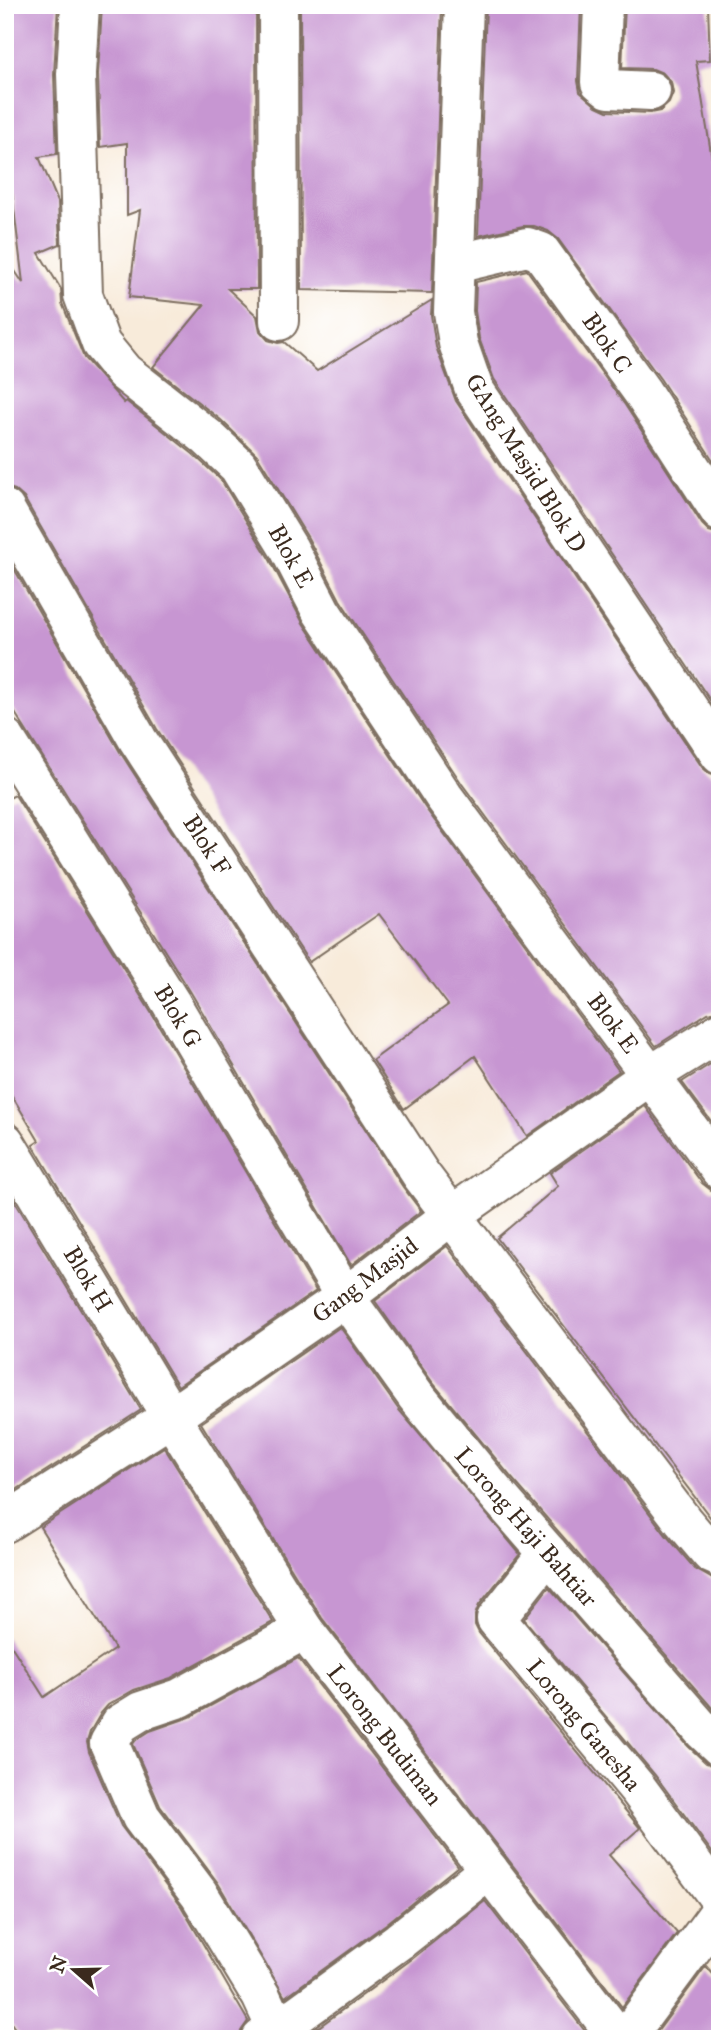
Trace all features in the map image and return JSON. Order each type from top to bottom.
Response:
[{"type":"street","name":"Blok E","points":[[80,5],[76,74],[83,295],[101,344],[124,372],[207,437],[238,466],[289,549],[321,611],[444,797],[720,1170]]},
{"type":"street","points":[[278,5],[279,321]]},
{"type":"street","name":"GAng Masjid Blok D","points":[[464,5],[453,312],[458,343],[474,389],[720,755]]},
{"type":"street","points":[[603,5],[600,82],[609,89],[650,92]]},
{"type":"street","name":"Blok C","points":[[455,264],[527,247],[541,252],[643,393],[720,512]]},
{"type":"street","name":"Blok F","points":[[5,509],[138,740],[421,1175],[683,1521],[711,1555],[720,1558]]},
{"type":"street","name":"Blok G","points":[[5,738],[171,1003],[345,1297]]},
{"type":"street","name":"Gang Masjid","points":[[5,1523],[172,1417],[345,1297],[452,1215],[651,1074],[720,1032]]},
{"type":"street","name":"Blok H","points":[[5,1142],[172,1417]]},
{"type":"street","name":"Lorong Haji Bahtiar","points":[[345,1297],[416,1396],[548,1553],[720,1747]]},
{"type":"street","name":"Lorong Budiman","points":[[172,1417],[304,1630],[619,2039]]},
{"type":"street","name":"Lorong Ganesha","points":[[548,1553],[496,1619],[638,1790],[720,1900]]},
{"type":"street","points":[[304,1630],[180,1698],[141,1711],[120,1724],[109,1743],[141,1817],[200,1894],[261,1996],[267,2031],[296,2016],[489,1870]]},
{"type":"street","points":[[625,2039],[720,1911]]},
{"type":"building","points":[[7,5],[58,5],[54,75],[57,154],[39,157],[58,202],[60,244],[39,253],[61,289],[62,303],[84,358],[124,403],[126,401],[193,454],[221,480],[270,560],[303,623],[426,809],[619,1071],[527,1136],[475,1056],[404,1109],[373,1060],[448,1005],[379,914],[309,962],[157,729],[24,498],[15,490],[5,487],[5,256],[23,283],[5,134],[5,89],[9,88]]},
{"type":"building","points":[[102,5],[256,5],[257,289],[228,289],[257,316],[260,331],[268,340],[284,342],[317,371],[432,300],[431,315],[436,347],[456,401],[702,767],[710,774],[720,777],[720,1010],[708,1013],[656,1046],[462,784],[340,600],[308,538],[257,455],[221,420],[153,367],[204,305],[129,297],[140,210],[127,215],[127,143],[100,147],[98,74]]},
{"type":"building","points":[[300,5],[442,5],[432,293],[301,290]]},
{"type":"building","points":[[486,5],[581,5],[578,81],[580,92],[596,106],[607,111],[650,113],[660,111],[669,103],[673,93],[671,82],[663,73],[653,69],[622,68],[625,5],[708,5],[710,60],[696,61],[720,208],[720,471],[661,380],[558,239],[548,231],[534,226],[478,236]]},
{"type":"building","points":[[527,270],[625,405],[702,524],[709,531],[720,534],[720,715],[494,379],[479,338],[475,311],[476,282]]},
{"type":"building","points":[[5,553],[120,752],[421,1211],[351,1265],[190,991],[5,697]]},
{"type":"building","points":[[15,795],[152,1014],[316,1291],[178,1386],[33,1145],[39,1141],[5,1084],[5,800]]},
{"type":"building","points":[[720,1058],[720,1133],[682,1082]]},
{"type":"building","points":[[645,1106],[702,1183],[711,1190],[720,1191],[720,1530],[497,1238],[558,1186],[550,1173]]},
{"type":"building","points":[[5,1185],[141,1410],[5,1497]]},
{"type":"building","points":[[447,1246],[666,1535],[695,1569],[711,1578],[720,1579],[720,1717],[510,1476],[433,1383],[375,1301]]},
{"type":"building","points":[[340,1327],[399,1410],[520,1554],[479,1605],[475,1625],[479,1633],[640,1828],[609,1855],[677,1933],[622,2007],[322,1618],[201,1423]]},
{"type":"building","points":[[164,1447],[273,1622],[171,1678],[134,1690],[108,1705],[90,1732],[87,1742],[121,1826],[181,1906],[248,2021],[241,2031],[240,2039],[22,2039],[5,2014],[5,1636],[44,1697],[115,1649],[40,1527]]},
{"type":"building","points":[[549,1587],[688,1746],[706,1763],[720,1768],[720,1863],[655,1775],[524,1619]]},
{"type":"building","points":[[298,1658],[458,1866],[386,1924],[285,1997],[218,1883],[160,1806],[133,1744],[150,1731],[190,1717]]},
{"type":"building","points":[[485,1901],[591,2039],[297,2039],[309,2034],[412,1959]]},
{"type":"building","points":[[706,1966],[720,1982],[720,2039],[652,2039]]}]
